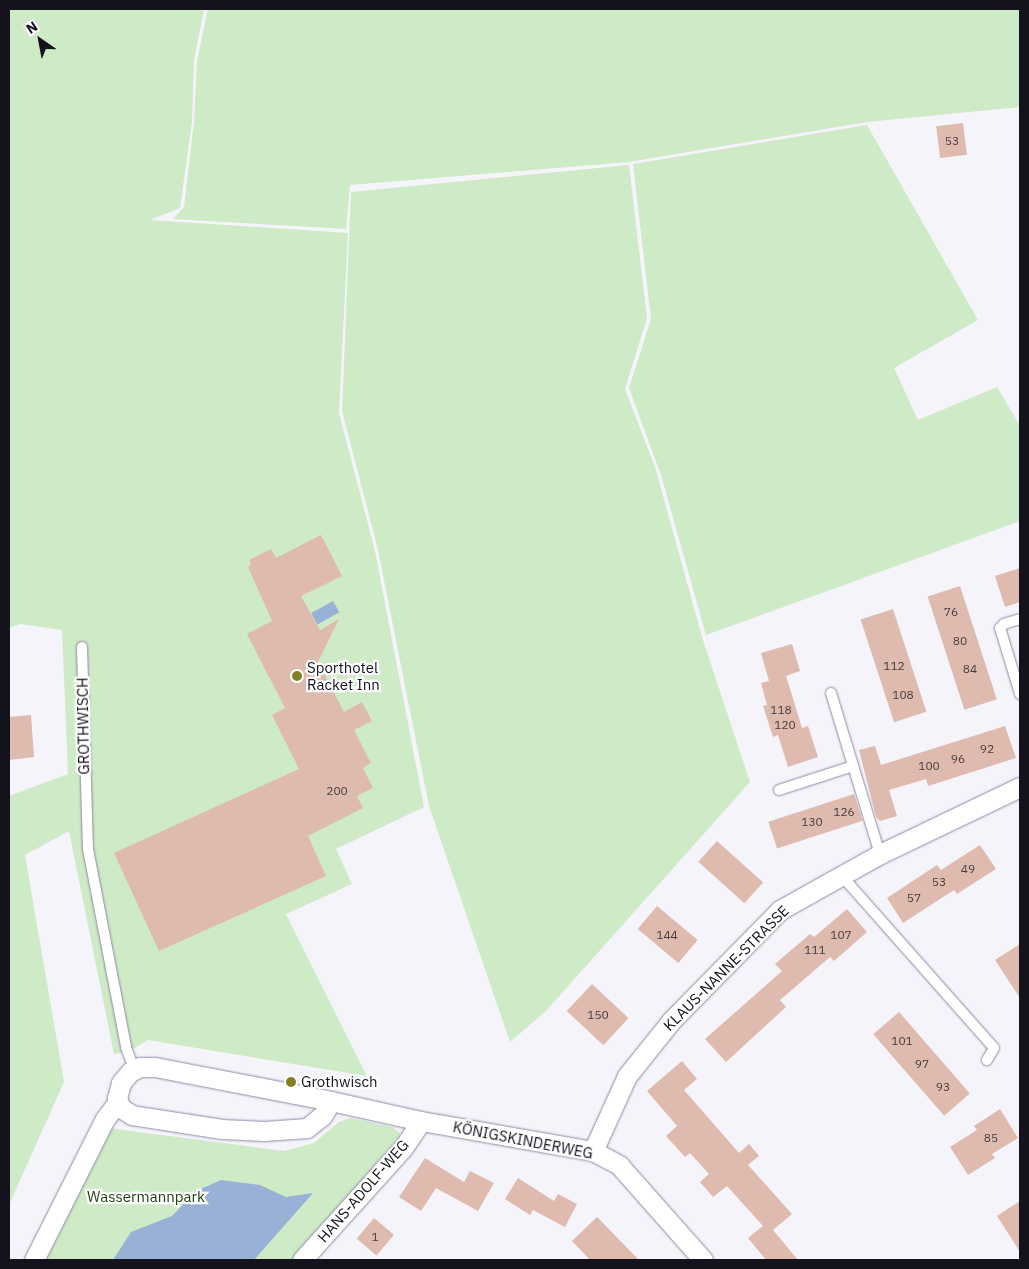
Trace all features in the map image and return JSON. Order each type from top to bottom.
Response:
[{"type":"street","name":"KLAUS-NANNE-STRASSE","points":[[593,1151],[627,1076],[671,1020],[780,910],[841,874],[880,854],[1020,788]]},
{"type":"street","name":"KÖNIGSKINDERWEG","points":[[134,1069],[155,1067],[331,1101],[421,1121],[593,1151],[619,1165],[703,1260]]},
{"type":"street","points":[[34,1260],[105,1119],[118,1102],[121,1084],[134,1069]]},
{"type":"street","points":[[118,1102],[126,1112],[146,1118],[222,1129],[296,1131],[318,1121],[331,1101]]},
{"type":"street","name":"HANS-ADOLF-WEG","points":[[302,1260],[403,1148],[421,1121]]},
{"type":"lane","points":[[1020,619],[1004,624],[1000,628],[1020,694]]},
{"type":"lane","name":"GROTHWISCH","points":[[82,647],[88,849],[126,1047],[134,1069]]},
{"type":"lane","points":[[831,693],[880,854]]},
{"type":"lane","points":[[780,790],[853,766]]},
{"type":"lane","points":[[841,874],[994,1048],[987,1060]]},
{"type":"green space","points":[[9,9],[204,9],[194,60],[192,122],[180,208],[150,220],[348,233],[339,413],[375,551],[424,807],[336,849],[352,884],[286,914],[367,1076],[148,1040],[128,1052],[114,1054],[69,831],[25,855],[64,1082],[9,1205],[9,796],[68,774],[62,630],[20,624],[9,628]]},
{"type":"green space","points":[[208,9],[1020,9],[1020,107],[867,122],[629,162],[350,185],[346,229],[173,219],[184,207],[194,122],[197,61]]},
{"type":"green space","points":[[867,125],[978,320],[894,368],[918,420],[997,387],[1020,426],[1020,521],[706,635],[661,475],[629,388],[651,319],[633,164]]},
{"type":"green space","points":[[629,165],[647,318],[625,389],[655,467],[702,637],[750,782],[545,1012],[510,1042],[429,806],[378,550],[342,411],[351,192]]},
{"type":"green space","name":"Wassermannpark","points":[[350,1118],[392,1127],[400,1133],[398,1145],[293,1260],[44,1260],[108,1128],[284,1151],[314,1143],[339,1122]]},
{"type":"water","points":[[333,601],[339,612],[317,624],[311,613]]},
{"type":"water","points":[[221,1180],[260,1185],[286,1197],[313,1193],[254,1260],[113,1260],[131,1232],[172,1216],[196,1191]]},
{"type":"building","points":[[963,123],[967,155],[940,158],[936,126]]},
{"type":"building","points":[[321,535],[342,576],[301,596],[320,630],[339,619],[318,662],[344,712],[362,702],[372,721],[354,730],[371,763],[363,768],[373,788],[357,796],[363,808],[308,836],[326,876],[159,951],[114,853],[299,769],[272,715],[285,708],[247,634],[272,621],[248,567],[251,565],[249,560],[271,549],[276,558]]},
{"type":"building","points":[[1020,568],[1020,602],[1005,607],[995,576]]},
{"type":"building","points":[[960,586],[997,699],[964,710],[928,597]]},
{"type":"building","points":[[893,609],[926,712],[894,722],[861,620]]},
{"type":"building","points":[[792,644],[800,671],[786,676],[802,728],[808,726],[818,757],[788,767],[778,735],[773,737],[763,706],[767,705],[761,683],[769,681],[761,653]]},
{"type":"building","points":[[31,715],[34,757],[9,760],[9,717]]},
{"type":"building","points":[[1005,726],[1016,758],[928,786],[926,779],[889,790],[897,816],[880,821],[876,817],[859,750],[875,746],[881,765]]},
{"type":"building","points":[[854,794],[863,821],[777,848],[768,822]]},
{"type":"building","points":[[717,841],[763,882],[744,903],[698,862]]},
{"type":"building","points":[[980,845],[996,869],[957,894],[954,890],[903,923],[887,898],[937,865],[941,870]]},
{"type":"building","points":[[657,906],[698,940],[678,963],[638,929]]},
{"type":"building","points":[[847,909],[867,932],[834,961],[830,957],[780,1000],[786,1007],[726,1062],[705,1039],[782,971],[775,964],[810,934],[814,937]]},
{"type":"building","points":[[1020,944],[1020,998],[995,960]]},
{"type":"building","points":[[592,984],[629,1018],[603,1045],[567,1011]]},
{"type":"building","points":[[899,1012],[970,1094],[944,1116],[873,1034]]},
{"type":"building","points":[[682,1061],[697,1079],[684,1090],[739,1153],[749,1144],[759,1156],[748,1165],[792,1214],[773,1230],[798,1260],[766,1260],[748,1238],[763,1226],[727,1186],[713,1197],[700,1182],[709,1174],[690,1153],[685,1157],[666,1136],[677,1126],[647,1091]]},
{"type":"building","points":[[1000,1109],[1018,1138],[992,1154],[995,1158],[968,1175],[950,1147],[977,1130],[974,1126]]},
{"type":"building","points":[[425,1158],[464,1182],[470,1171],[494,1183],[478,1211],[436,1188],[421,1211],[399,1197]]},
{"type":"building","points":[[518,1178],[554,1201],[558,1194],[577,1204],[565,1227],[533,1210],[530,1215],[505,1199]]},
{"type":"building","points":[[1020,1201],[1020,1252],[997,1216]]},
{"type":"building","points":[[597,1217],[639,1260],[590,1260],[572,1241]]},
{"type":"building","points":[[374,1218],[394,1235],[377,1255],[357,1239]]},
{"type":"place","name":"Sporthotel Racket Inn","points":[[297,676]]},
{"type":"place","name":"Grothwisch","points":[[291,1082]]}]
